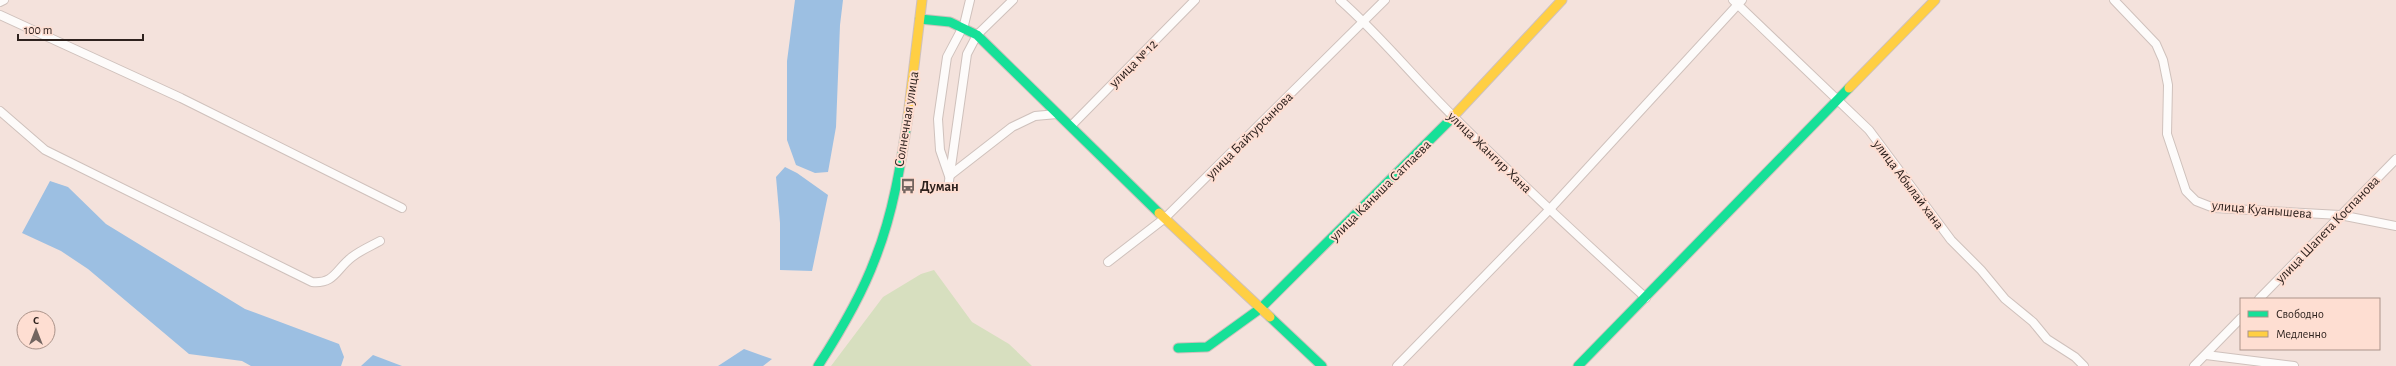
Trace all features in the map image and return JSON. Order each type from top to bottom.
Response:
[{"type":"street","points":[[0,2],[4,0]]},
{"type":"street","name":"Солнечная улица","points":[[818,366],[856,300],[881,243],[903,153],[922,0]]},
{"type":"street","points":[[949,176],[940,150],[938,119],[948,57],[964,25],[970,0]]},
{"type":"street","points":[[948,188],[967,54],[977,35],[1013,0]]},
{"type":"street","name":"улица № 12","points":[[1071,126],[1195,0]]},
{"type":"street","name":"улица Жангир Хана","points":[[1340,0],[1364,21],[1453,117],[1646,298]]},
{"type":"street","name":"улица Байтурсынова","points":[[1108,262],[1165,218],[1385,0]]},
{"type":"street","name":"улица Каныша Сатпаева","points":[[1178,348],[1207,347],[1262,308],[1453,117],[1562,0]]},
{"type":"street","points":[[1578,366],[1646,298],[1836,99],[1876,62],[1936,0]]},
{"type":"street","name":"улица Куанышева","points":[[2114,0],[2156,44],[2163,60],[2168,85],[2167,134],[2186,191],[2196,201],[2214,208],[2340,215],[2396,226]]},
{"type":"street","points":[[1397,366],[1550,209],[1738,1]]},
{"type":"street","name":"улица Абылай хана","points":[[1738,1],[1869,130],[1951,240],[1981,270],[2005,299],[2033,322],[2048,339],[2075,356],[2084,366]]},
{"type":"street","points":[[0,15],[181,98],[402,208]]},
{"type":"street","points":[[920,19],[946,20],[964,25],[977,35],[1165,218],[1322,366]]},
{"type":"street","points":[[0,111],[45,150],[312,282],[322,283],[331,279],[352,256],[380,241]]},
{"type":"street","points":[[949,176],[1012,127],[1035,116],[1057,114]]},
{"type":"street","name":"улица Шапета Коспанова","points":[[2260,298],[2396,159]]},
{"type":"street","points":[[2194,366],[2240,319]]},
{"type":"street","points":[[2206,355],[2294,366]]},
{"type":"green space","points":[[934,270],[972,322],[1009,344],[1032,366],[831,366],[883,297],[921,274]]},
{"type":"water","points":[[795,0],[843,0],[840,25],[836,127],[828,172],[815,173],[796,165],[787,140],[787,61]]},
{"type":"water","points":[[785,167],[797,173],[828,195],[812,271],[780,270],[780,223],[776,177]]},
{"type":"water","points":[[50,181],[68,187],[106,224],[245,309],[339,344],[344,357],[341,366],[251,366],[242,361],[189,354],[88,269],[61,251],[22,233]]},
{"type":"water","points":[[744,349],[772,359],[763,366],[718,366]]},
{"type":"water","points":[[373,355],[402,366],[361,366]]},
{"type":"traffic: fast","points":[[920,19],[950,22],[977,35],[1159,213]]},
{"type":"traffic: fast","points":[[1578,366],[1849,88]]},
{"type":"traffic: fast","points":[[818,366],[857,301],[881,242],[896,189],[908,116]]},
{"type":"traffic: fast","points":[[1178,348],[1207,347],[1261,308],[1451,119]]},
{"type":"traffic: fast","points":[[1270,317],[1322,366]]},
{"type":"traffic: slow","points":[[908,116],[922,0]]},
{"type":"traffic: slow","points":[[1451,119],[1562,0]]},
{"type":"traffic: slow","points":[[1849,88],[1935,0]]},
{"type":"traffic: slow","points":[[1159,213],[1270,317]]},
{"type":"place","name":"Думан","points":[[908,186]]}]
